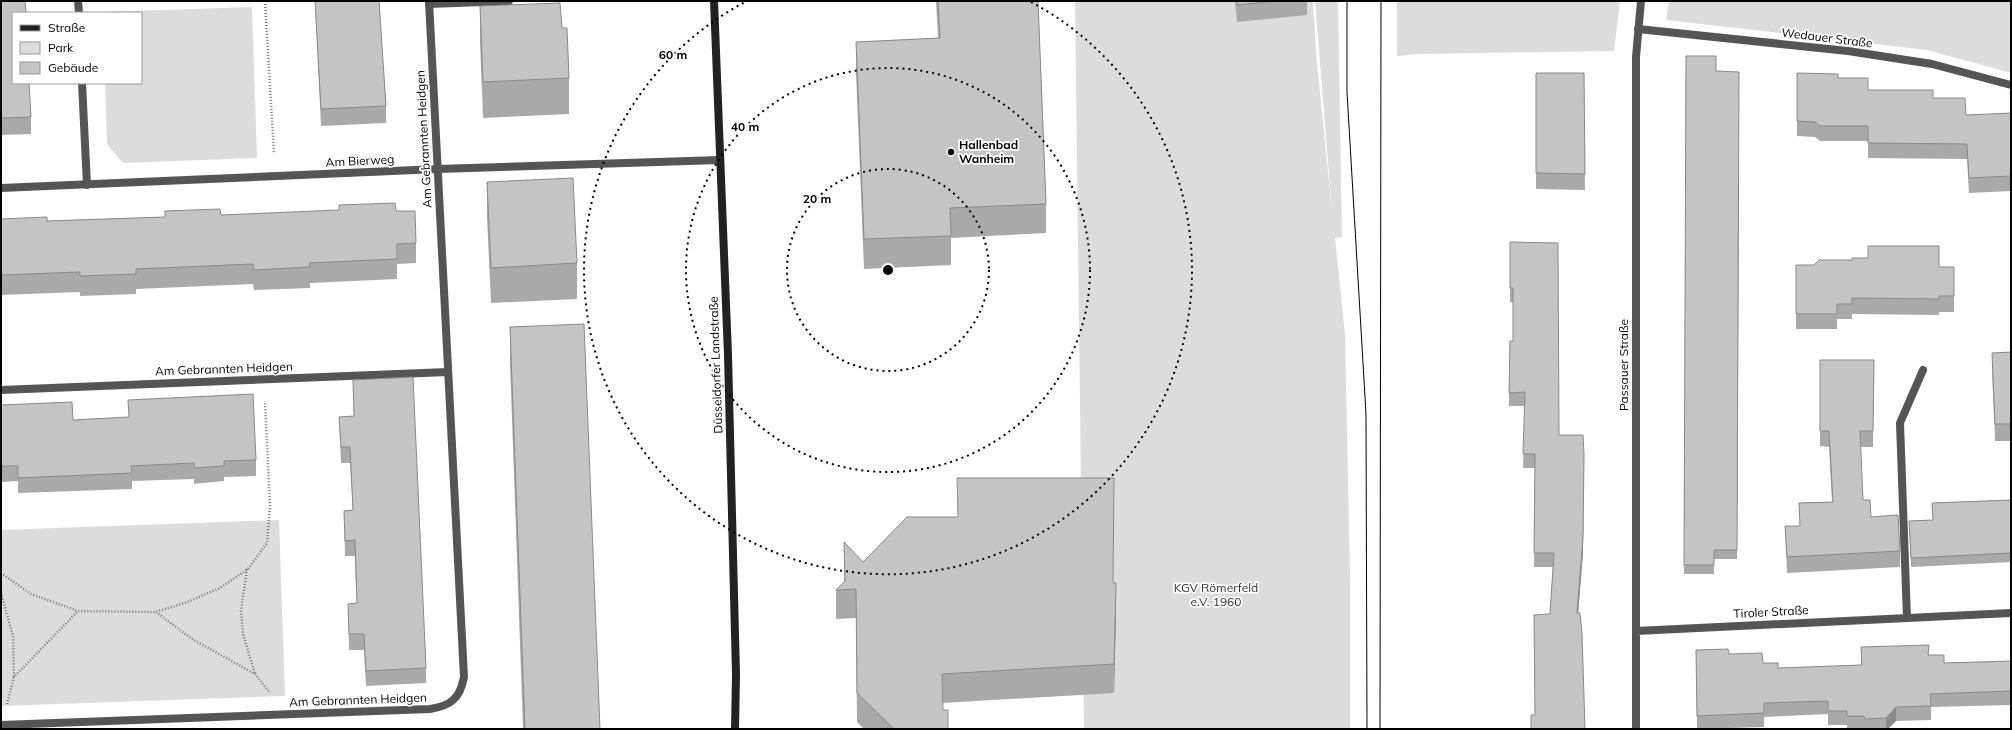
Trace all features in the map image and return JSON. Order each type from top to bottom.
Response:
[{"type":"main road","name":"Düsseldorfer Landstraße","points":[[714,1],[729,394],[736,674],[735,729]]},
{"type":"street","points":[[78,1],[78,12]]},
{"type":"street","points":[[429,2],[509,1]]},
{"type":"street","name":"Passauer Straße","points":[[1636,729],[1636,57],[1641,1]]},
{"type":"street","name":"Am Gebrannten Heidgen","points":[[2,725],[26,726],[430,709],[442,707],[448,704],[454,700],[461,690],[464,677],[429,2]]},
{"type":"street","name":"Wedauer Straße","points":[[1638,29],[1848,51],[1932,64],[2011,85]]},
{"type":"street","points":[[82,84],[87,185]]},
{"type":"street","name":"Am Bierweg","points":[[1,188],[720,160]]},
{"type":"street","points":[[1907,618],[1900,423],[1923,370]]},
{"type":"street","name":"Am Gebrannten Heidgen","points":[[1,390],[448,372]]},
{"type":"street","name":"Tiroler Straße","points":[[1636,631],[2011,613]]},
{"type":"path","points":[[265,1],[275,177]]},
{"type":"path","points":[[1,573],[31,594],[78,611],[155,612],[184,603],[220,588],[248,569],[267,543],[270,507],[263,379]]},
{"type":"path","points":[[248,569],[241,611],[243,634],[255,674],[287,714]]},
{"type":"path","points":[[1,592],[13,636],[14,677],[2,725]]},
{"type":"path","points":[[14,677],[78,611]]},
{"type":"path","points":[[155,612],[192,639],[255,674]]},
{"type":"green space","name":"KGV Römerfeld e.V. 1960","points":[[1075,1],[1313,1],[1316,53],[1332,211],[1315,1],[1338,1],[1342,237],[1335,238],[1345,334],[1350,578],[1350,729],[1084,729]]},
{"type":"green space","points":[[1397,1],[1620,1],[1614,51],[1419,54],[1397,56]]},
{"type":"green space","points":[[1669,1],[2011,1],[2011,73],[1927,50],[1666,20]]},
{"type":"green space","points":[[252,7],[257,158],[123,163],[107,144],[105,84],[142,84],[142,12],[102,12]]},
{"type":"green space","points":[[279,520],[285,696],[1,706],[1,530]]},
{"type":"building","points":[[1,1],[25,1],[26,12],[12,12],[12,84],[29,84],[31,117],[1,118]]},
{"type":"building","points":[[315,1],[379,1],[386,106],[321,109]]},
{"type":"building","name":"Hallenbad Wanheim","points":[[938,1],[1038,1],[1046,204],[950,208],[951,236],[864,239],[856,42],[940,38]]},
{"type":"building","points":[[1237,1],[1276,1],[1237,5]]},
{"type":"building","points":[[560,3],[562,28],[567,28],[569,78],[483,82],[480,6]]},
{"type":"building","points":[[1686,56],[1716,56],[1716,71],[1739,72],[1737,550],[1714,550],[1714,565],[1684,565]]},
{"type":"building","points":[[1536,73],[1584,73],[1585,174],[1536,173]]},
{"type":"building","points":[[1797,73],[1838,74],[1838,78],[1868,78],[1868,90],[1933,90],[1933,98],[1965,98],[1966,115],[2011,113],[2011,176],[1969,178],[1967,144],[1868,143],[1868,126],[1820,126],[1815,122],[1797,121]]},
{"type":"building","points":[[573,178],[577,263],[491,268],[487,182]]},
{"type":"building","points":[[395,203],[396,211],[415,211],[416,243],[397,244],[397,259],[309,263],[310,267],[254,270],[253,264],[136,269],[136,274],[80,276],[80,272],[1,275],[1,219],[47,217],[47,221],[165,217],[165,211],[220,209],[221,215],[339,210],[339,205]]},
{"type":"building","points":[[1510,242],[1558,243],[1559,435],[1583,435],[1583,538],[1577,613],[1580,613],[1582,633],[1585,729],[1531,729],[1531,715],[1535,715],[1534,615],[1550,614],[1554,553],[1534,553],[1535,454],[1523,454],[1525,392],[1509,393],[1510,341],[1513,341],[1513,288],[1510,288]]},
{"type":"building","points":[[1868,246],[1939,246],[1939,267],[1954,267],[1954,296],[1939,296],[1939,299],[1852,298],[1852,304],[1837,304],[1837,314],[1796,314],[1796,265],[1814,265],[1819,260],[1852,260],[1852,258],[1868,258]]},
{"type":"building","points":[[584,324],[600,729],[525,729],[510,327]]},
{"type":"building","points":[[2011,352],[2011,424],[1995,424],[1992,353]]},
{"type":"building","points":[[1820,360],[1874,360],[1873,431],[1860,431],[1863,500],[1870,500],[1871,517],[1898,515],[1900,551],[1787,557],[1785,526],[1800,526],[1799,503],[1833,502],[1829,431],[1820,431]]},
{"type":"building","points":[[413,377],[426,668],[366,671],[364,634],[349,634],[348,604],[357,603],[355,540],[345,541],[344,511],[353,510],[350,447],[341,447],[339,417],[354,416],[353,380]]},
{"type":"building","points":[[253,394],[256,460],[224,461],[224,466],[194,468],[194,463],[131,466],[132,473],[18,478],[18,466],[1,466],[1,405],[72,402],[73,420],[129,417],[128,400]]},
{"type":"building","points":[[957,478],[1114,478],[1113,583],[1116,583],[1114,664],[942,674],[943,710],[948,710],[948,729],[894,729],[857,693],[856,589],[836,590],[845,581],[844,542],[863,562],[907,517],[958,517]]},
{"type":"building","points":[[2011,500],[2011,553],[1911,558],[1909,521],[1933,520],[1932,503]]},
{"type":"building","points":[[1929,645],[1928,655],[1944,655],[1944,663],[2011,661],[2011,691],[1930,694],[1931,706],[1896,707],[1886,718],[1865,719],[1864,716],[1847,716],[1847,711],[1828,711],[1828,701],[1764,703],[1764,713],[1697,716],[1696,650],[1728,649],[1729,654],[1762,653],[1763,663],[1778,663],[1778,668],[1862,665],[1861,647]]},
{"type":"tram line","points":[[1347,1],[1347,92],[1366,414],[1367,729]]},
{"type":"tram line","points":[[1380,729],[1381,1]]},
{"type":"place","name":"Hallenbad Wanheim","points":[[951,152]]}]
